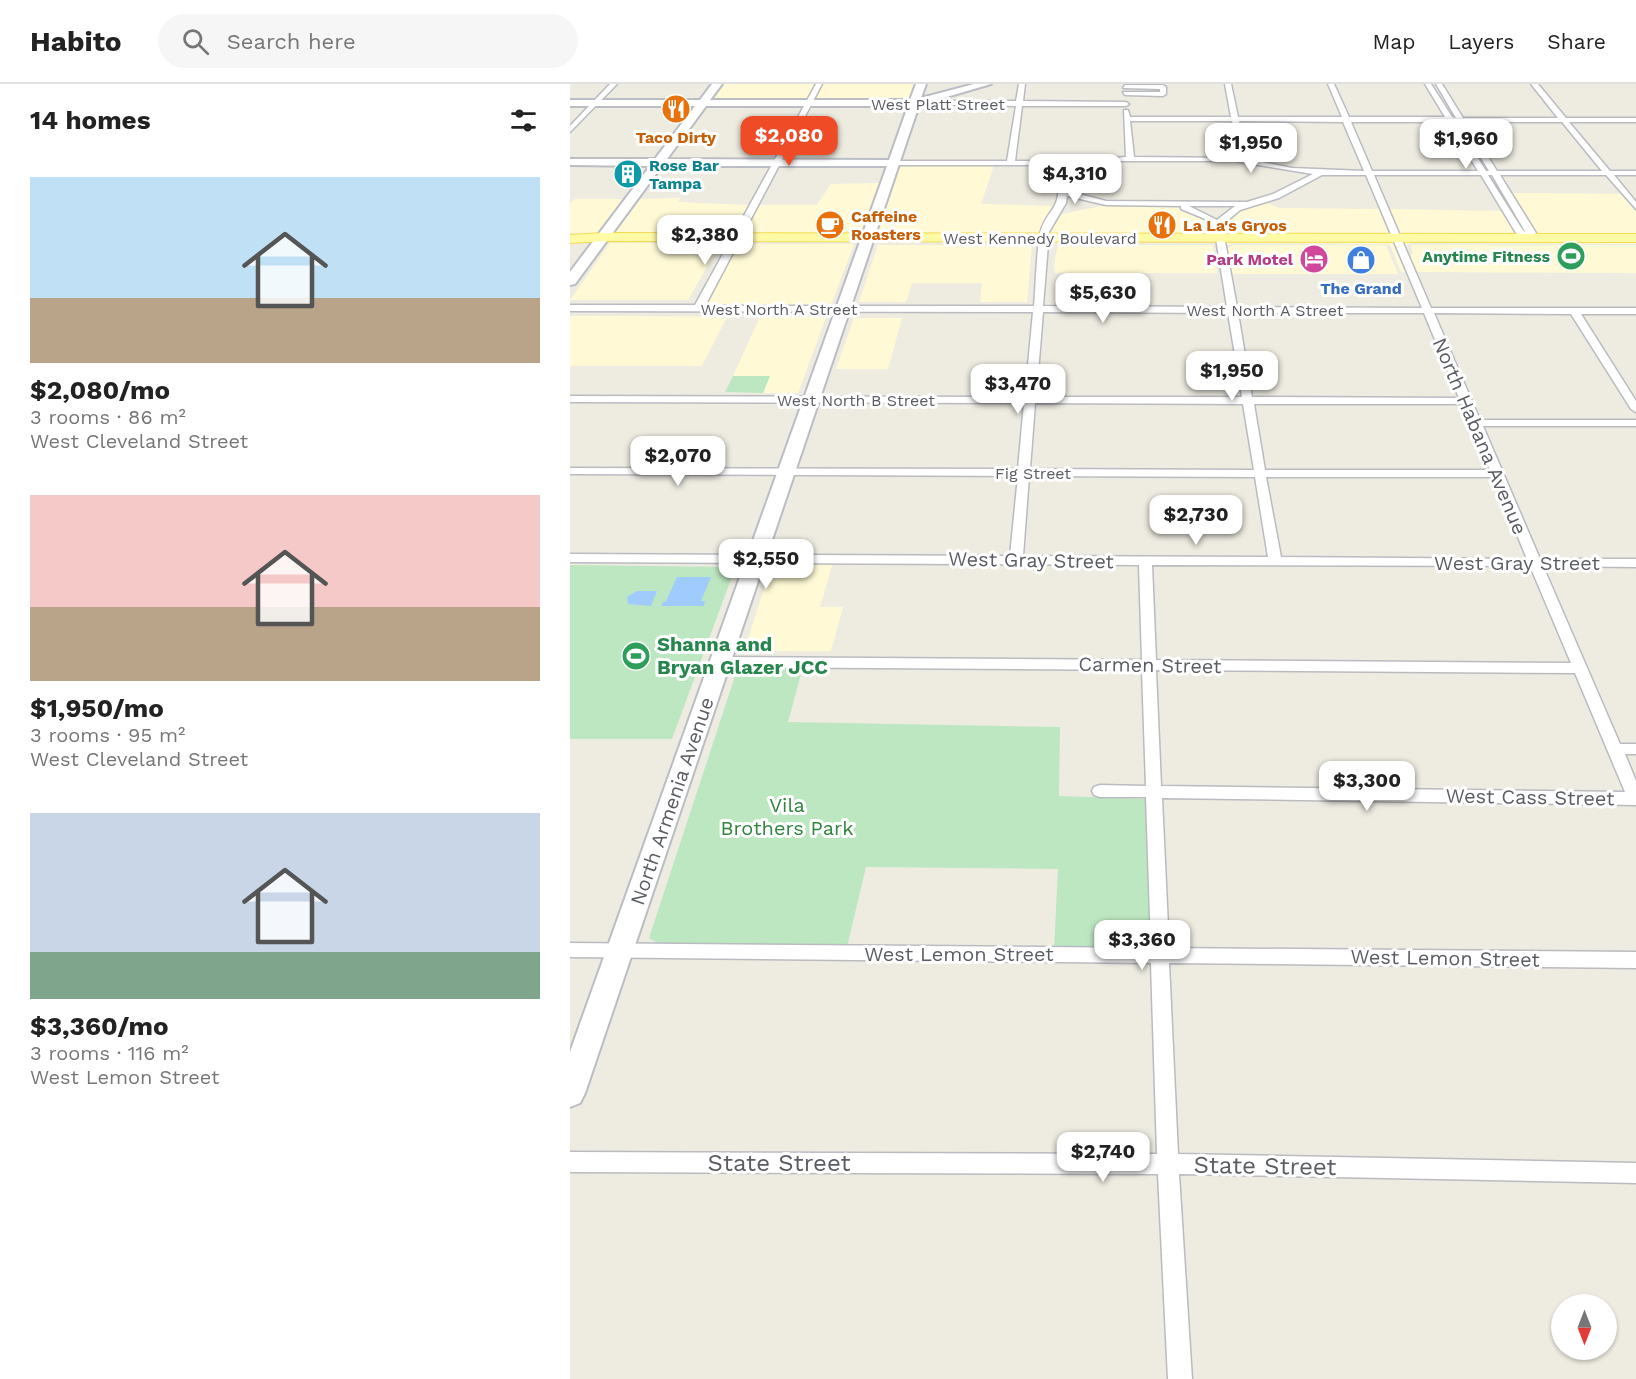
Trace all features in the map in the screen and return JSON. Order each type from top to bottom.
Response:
[{"type":"main road","points":[[570,281],[597,237],[658,163],[717,84]]},
{"type":"main road","name":"North Armenia Avenue","points":[[570,1093],[921,84]]},
{"type":"main road","points":[[915,103],[986,84]]},
{"type":"main road","name":"West Platt Street","points":[[570,103],[915,103]]},
{"type":"main road","points":[[570,162],[894,164]]},
{"type":"main road","name":"West Kennedy Boulevard","points":[[570,239],[597,237],[1045,238],[1219,231],[1396,238],[1636,238]]},
{"type":"main road","name":"West Kennedy Boulevard","points":[[570,234],[597,237]]},
{"type":"street","points":[[570,130],[614,84]]},
{"type":"street","points":[[698,309],[819,84]]},
{"type":"street","points":[[1011,163],[1022,84]]},
{"type":"street","points":[[1228,84],[1243,160]]},
{"type":"street","name":"North Habana Avenue","points":[[1331,84],[1636,799]]},
{"type":"street","points":[[1428,84],[1519,231],[1526,238],[1532,233],[1439,84]]},
{"type":"street","points":[[1534,84],[1636,207]]},
{"type":"street","points":[[1125,88],[1130,159]]},
{"type":"street","name":"West Platt Street","points":[[915,103],[1126,104]]},
{"type":"street","points":[[1126,119],[1636,120]]},
{"type":"street","points":[[894,164],[1080,163],[1130,159],[1243,160],[1274,167],[1326,173],[1636,172]]},
{"type":"street","points":[[1035,163],[1061,177]]},
{"type":"street","points":[[1061,177],[1080,163]]},
{"type":"street","points":[[1274,167],[1285,176],[1291,186]]},
{"type":"street","points":[[1058,213],[1106,203],[1245,204],[1273,197],[1291,186],[1326,173]]},
{"type":"street","points":[[1016,560],[1045,238],[1048,227],[1058,213],[1064,193],[1061,177]]},
{"type":"street","points":[[1064,193],[1106,203]]},
{"type":"street","points":[[1173,203],[1200,213],[1219,231]]},
{"type":"street","points":[[1245,204],[1225,216],[1219,231],[1275,562]]},
{"type":"street","name":"West North A Street","points":[[570,308],[1636,311]]},
{"type":"street","points":[[1574,311],[1636,410]]},
{"type":"street","name":"West North B Street","points":[[570,399],[1465,401]]},
{"type":"street","points":[[1475,423],[1636,423]]},
{"type":"street","name":"Fig Street","points":[[570,471],[1496,474]]},
{"type":"street","name":"West Gray Street","points":[[570,558],[1636,563]]},
{"type":"street","points":[[1144,561],[1159,956],[1179,1379]]},
{"type":"street","name":"Carmen Street","points":[[721,662],[1579,668]]},
{"type":"street","points":[[1614,749],[1636,749]]},
{"type":"street","name":"West Cass Street","points":[[1100,791],[1636,799]]},
{"type":"street","name":"West Lemon Street","points":[[570,950],[1636,960]]},
{"type":"street","name":"State Street","points":[[570,1162],[1168,1164],[1636,1173]]},
{"type":"shaded area","points":[[720,84],[816,84],[806,102],[708,101]]},
{"type":"shaded area","points":[[823,84],[918,84],[912,102],[813,102]]},
{"type":"shaded area","points":[[897,165],[994,165],[981,204],[1052,206],[1059,198],[1041,236],[874,236]]},
{"type":"shaded area","points":[[889,166],[865,236],[741,235],[757,205],[817,205],[831,184],[880,183]]},
{"type":"shaded area","points":[[1511,193],[1621,194],[1636,212],[1636,236],[1536,234]]},
{"type":"shaded area","points":[[680,198],[678,202],[749,205],[733,235],[610,235],[636,199]]},
{"type":"shaded area","points":[[575,199],[627,199],[601,235],[570,233],[570,203]]},
{"type":"shaded area","points":[[1265,202],[1279,208],[1379,209],[1390,236],[1224,236],[1225,221],[1238,210]]},
{"type":"shaded area","points":[[1107,205],[1171,205],[1197,214],[1214,225],[1215,236],[1050,236],[1052,228],[1062,214]]},
{"type":"shaded area","points":[[1388,209],[1502,211],[1519,236],[1399,236]]},
{"type":"shaded area","points":[[1225,240],[1392,240],[1405,272],[1401,272],[1390,245],[1386,244],[1234,243],[1226,245]]},
{"type":"shaded area","points":[[1401,240],[1636,240],[1636,244],[1410,243],[1407,245],[1409,253],[1407,253]]},
{"type":"shaded area","points":[[610,243],[720,244],[688,300],[570,300]]},
{"type":"shaded area","points":[[739,244],[854,244],[831,305],[705,304]]},
{"type":"shaded area","points":[[878,245],[1032,245],[1027,302],[980,302],[982,283],[912,283],[906,302],[859,302]]},
{"type":"shaded area","points":[[1058,245],[1213,245],[1217,273],[1055,273],[1054,264]]},
{"type":"shaded area","points":[[1234,245],[1386,245],[1398,274],[1231,274],[1227,254],[1228,248]]},
{"type":"shaded area","points":[[1411,245],[1636,245],[1636,273],[1416,272],[1407,255],[1413,254]]},
{"type":"shaded area","points":[[570,316],[727,317],[702,366],[570,366]]},
{"type":"shaded area","points":[[760,317],[826,317],[798,393],[763,393],[769,376],[733,376]]},
{"type":"shaded area","points":[[854,318],[902,318],[888,369],[836,369]]},
{"type":"shaded area","points":[[781,562],[833,562],[820,607],[843,607],[831,651],[754,651],[745,648],[771,567]]},
{"type":"green space","points":[[733,376],[770,376],[763,393],[725,392]]},
{"type":"green space","name":"Shanna and Bryan Glazer JCC","points":[[570,565],[732,567],[734,571],[672,739],[570,739]]},
{"type":"green space","name":"Vila Brothers Park","points":[[746,667],[803,667],[788,722],[1060,727],[1059,796],[1146,799],[1152,939],[1144,946],[1135,948],[1054,949],[1058,869],[866,867],[847,947],[661,945],[649,938],[737,670]]},
{"type":"water","points":[[677,577],[711,577],[701,601],[705,601],[704,606],[661,606],[666,601]]},
{"type":"water","points":[[637,591],[657,591],[651,606],[628,604],[627,597]]},
{"type":"place","name":"Taco Dirty","points":[[676,109]]},
{"type":"place","name":"Rose Bar Tampa","points":[[628,174]]},
{"type":"place","name":"Caffeine Roasters","points":[[830,225]]},
{"type":"place","name":"La La's Gryos","points":[[1162,225]]},
{"type":"place","name":"Anytime Fitness","points":[[1571,256]]},
{"type":"place","name":"Park Motel","points":[[1314,259]]},
{"type":"place","name":"The Grand","points":[[1361,260]]},
{"type":"place","name":"Shanna and Bryan Glazer JCC","points":[[636,656]]}]
